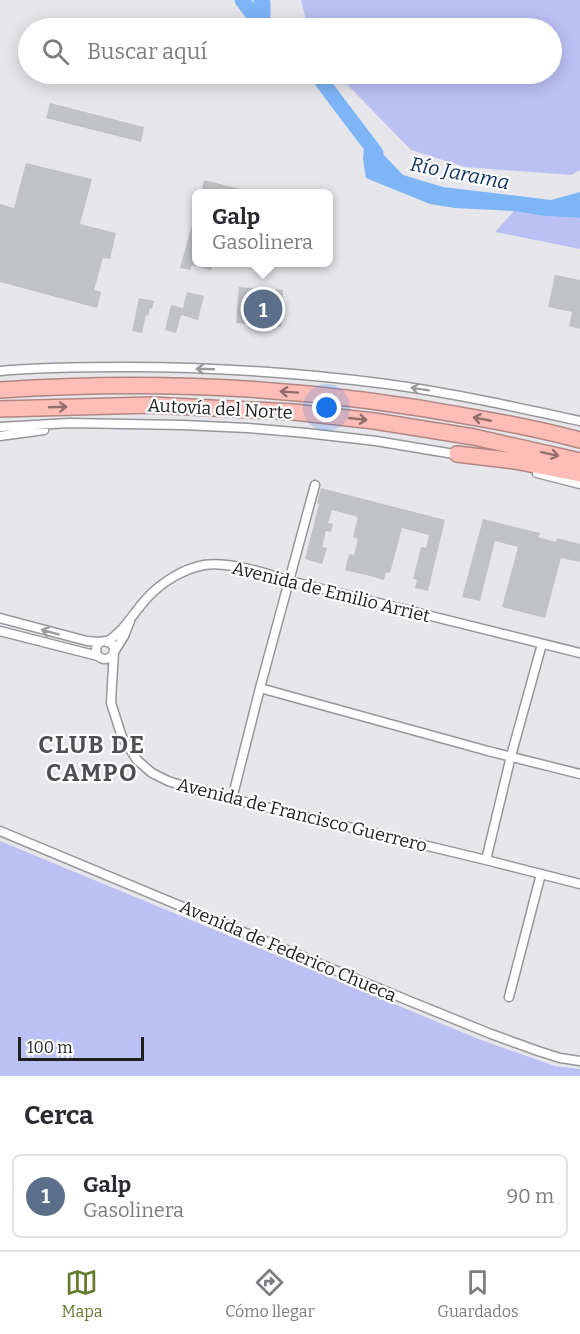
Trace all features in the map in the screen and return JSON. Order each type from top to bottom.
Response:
[{"type":"highway","name":"Autovía del Norte","points":[[0,390],[126,385],[244,389],[307,394],[441,411],[580,440]]},
{"type":"highway","name":"Autovía del Norte","points":[[0,409],[151,405],[294,412],[374,421],[474,437],[580,461]]},
{"type":"highway","points":[[457,454],[515,461],[580,474]]},
{"type":"street","points":[[2,370],[159,367],[334,378],[456,395],[580,421]]},
{"type":"street","points":[[0,427],[69,423],[248,428],[294,432],[376,441],[457,454],[580,484]]},
{"type":"street","points":[[0,436],[56,428],[119,424]]},
{"type":"street","points":[[232,799],[315,485]]},
{"type":"street","name":"Avenida de Emilio Arriet","points":[[104,642],[118,634],[148,597],[163,584],[183,572],[205,565],[262,572],[290,581],[580,653]]},
{"type":"street","points":[[0,618],[113,646],[112,684]]},
{"type":"street","points":[[0,631],[109,659],[124,636],[130,621]]},
{"type":"street","points":[[99,657],[96,654],[96,648],[104,642]]},
{"type":"street","points":[[486,860],[511,756],[542,644]]},
{"type":"street","name":"Avenida de Francisco Guerrero","points":[[99,657],[112,684],[111,703],[122,737],[137,760],[152,773],[168,782],[580,884]]},
{"type":"street","points":[[260,688],[580,774]]},
{"type":"street","name":"Avenida de Federico Chueca","points":[[0,831],[491,1034],[560,1058],[580,1061]]},
{"type":"street","points":[[509,997],[541,874]]},
{"type":"shaded area","points":[[301,0],[580,0],[580,170],[571,175],[465,167],[411,150],[347,84],[562,84],[562,18],[306,18]]},
{"type":"shaded area","points":[[365,138],[372,139],[379,150],[403,175],[443,187],[551,200],[580,192],[580,218],[430,204],[366,178],[363,159]]},
{"type":"shaded area","points":[[514,211],[544,216],[580,218],[580,249],[495,232]]},
{"type":"shaded area","points":[[0,841],[481,1040],[555,1066],[580,1069],[580,1076],[0,1076]]},
{"type":"building","points":[[50,103],[144,127],[141,142],[46,118]]},
{"type":"building","points":[[26,163],[92,179],[80,224],[116,233],[110,259],[103,258],[94,290],[101,292],[97,308],[0,282],[0,204],[14,208]]},
{"type":"building","points":[[204,180],[239,189],[202,189]]},
{"type":"building","points":[[192,225],[192,265],[190,270],[180,268]]},
{"type":"building","points":[[555,275],[580,280],[580,329],[569,326],[572,312],[548,307]]},
{"type":"building","points":[[239,287],[283,290],[281,327],[236,323]]},
{"type":"building","points":[[187,292],[204,296],[198,320],[181,315],[176,333],[165,330],[171,305],[183,308]]},
{"type":"building","points":[[139,298],[154,301],[148,316],[146,315],[142,333],[132,331]]},
{"type":"building","points":[[321,488],[445,520],[428,591],[415,588],[417,580],[413,579],[421,547],[426,548],[429,535],[402,528],[390,573],[386,572],[384,580],[345,570],[349,554],[354,555],[358,539],[353,537],[358,517],[332,510],[328,523],[333,524],[331,532],[326,531],[322,547],[327,548],[322,564],[305,559]]},
{"type":"building","points":[[483,519],[540,533],[538,537],[556,542],[557,538],[580,544],[580,562],[561,558],[545,618],[502,607],[518,547],[495,541],[480,601],[462,597]]},
{"type":"waterway","name":"Río Jarama","points":[[242,0],[256,18]]},
{"type":"waterway","name":"Río Jarama","points":[[261,0],[263,18]]},
{"type":"waterway","name":"Río Jarama","points":[[324,84],[376,153]]},
{"type":"place","name":"Galp","points":[[263,309]]},
{"type":"district","name":"CLUB DE CAMPO","points":[[92,759]]}]
